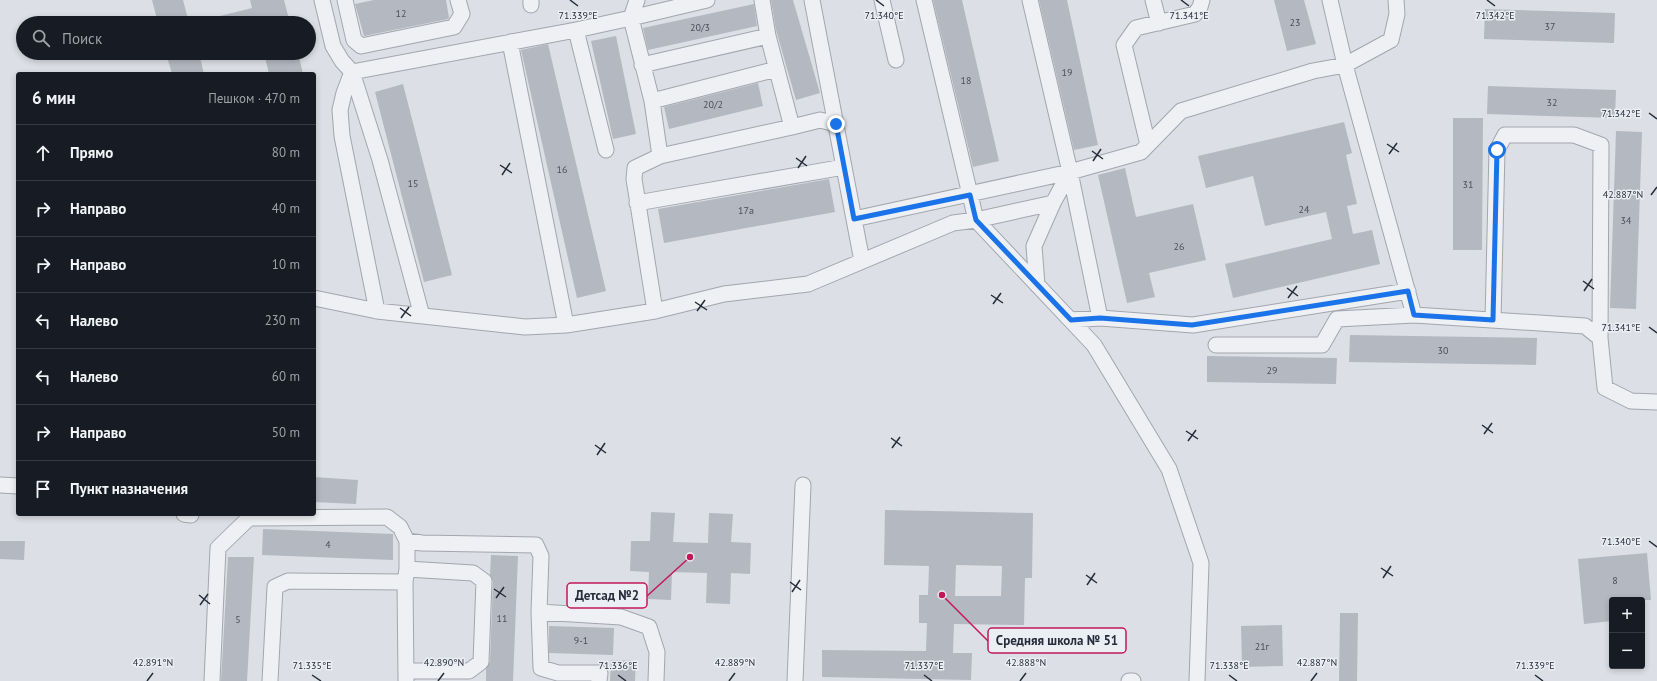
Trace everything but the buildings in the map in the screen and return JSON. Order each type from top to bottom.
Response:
[{"type":"lane","points":[[322,0],[334,46],[342,60],[352,72],[380,160],[422,316]]},
{"type":"lane","points":[[345,0],[354,40],[361,46],[454,27],[462,14],[458,0]]},
{"type":"lane","points":[[637,0],[631,18],[652,100],[660,156]]},
{"type":"lane","points":[[352,72],[576,30],[707,0]]},
{"type":"lane","points":[[762,0],[768,36],[792,126]]},
{"type":"lane","points":[[812,0],[862,261]]},
{"type":"lane","points":[[882,0],[896,60]]},
{"type":"lane","points":[[924,0],[976,220],[1094,345],[1169,469],[1201,563],[1197,681]]},
{"type":"lane","points":[[1030,0],[1070,172],[1100,318]]},
{"type":"lane","points":[[1153,0],[1159,23]]},
{"type":"lane","points":[[1148,145],[1124,45],[1136,28],[1195,14],[1200,7],[1202,0]]},
{"type":"lane","points":[[1330,0],[1345,65],[1414,315]]},
{"type":"lane","points":[[854,219],[970,195],[1070,172],[1141,152],[1181,111],[1313,71],[1345,65],[1391,40],[1397,14],[1396,0]]},
{"type":"lane","points":[[576,30],[606,150]]},
{"type":"lane","points":[[642,65],[768,36]]},
{"type":"lane","points":[[510,42],[566,324]]},
{"type":"lane","points":[[652,100],[777,69]]},
{"type":"lane","points":[[352,72],[344,93],[340,110],[342,136],[378,311]]},
{"type":"lane","points":[[655,311],[637,203],[634,179],[635,168],[660,156],[792,126],[820,120],[836,124]]},
{"type":"lane","points":[[1493,320],[1497,150],[1505,135],[1574,135],[1601,145],[1600,338],[1605,388],[1631,401],[1657,402]]},
{"type":"lane","points":[[637,203],[844,167]]},
{"type":"lane","points":[[1037,285],[1034,246],[1053,203],[1070,172]]},
{"type":"lane","points":[[316,298],[378,311],[525,327],[566,324],[655,311],[724,294],[808,284],[953,223],[976,220],[1053,203]]},
{"type":"lane","points":[[1071,320],[1100,318],[1192,325],[1408,291]]},
{"type":"lane","points":[[1216,345],[1322,344],[1337,320],[1414,315],[1585,326],[1600,338]]},
{"type":"lane","points":[[0,485],[16,486]]},
{"type":"lane","points":[[795,681],[803,485]]},
{"type":"lane","points":[[212,681],[218,548],[249,518],[387,517],[400,527],[406,541],[406,576],[406,676],[469,671],[481,662],[484,581],[474,573],[406,576],[288,581],[275,587],[270,681]]},
{"type":"lane","points":[[406,541],[422,543],[536,544],[541,556],[539,612],[541,668],[558,673],[600,673],[600,681]]},
{"type":"lane","points":[[539,612],[621,617],[649,628],[657,652],[656,681]]},
{"type":"place","name":"Детсад №2","points":[[690,557]]},
{"type":"place","name":"Средняя школа № 51","points":[[942,595]]},
{"type":"route","points":[[836,124],[854,219],[970,195],[976,220],[1071,320],[1100,318],[1192,325],[1408,291],[1414,315],[1493,320],[1497,150]]}]
